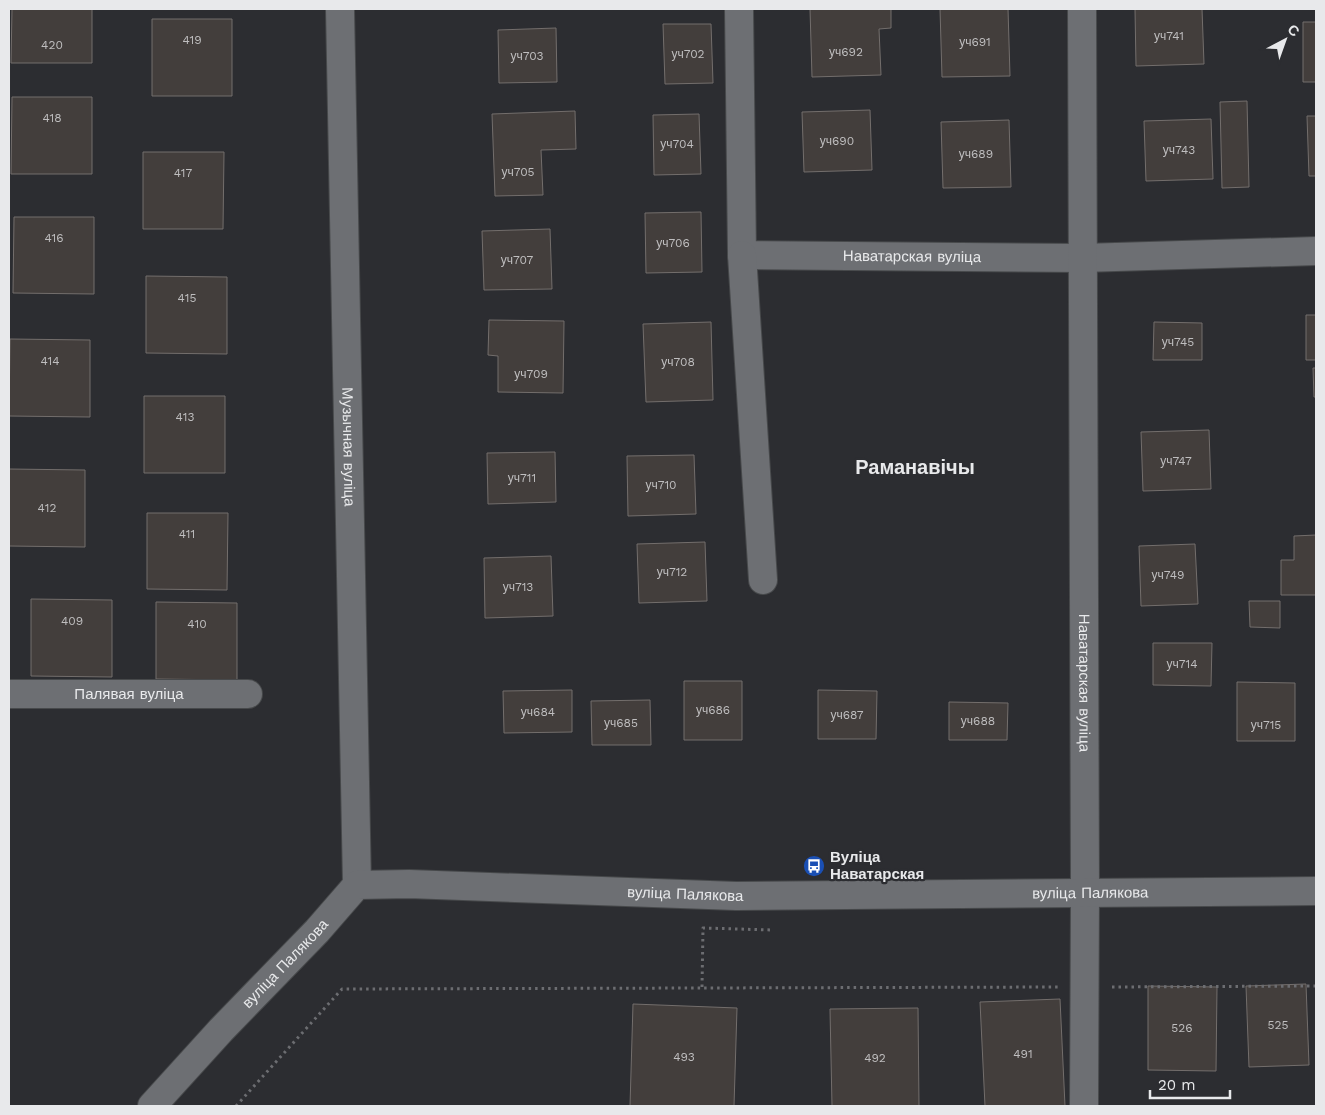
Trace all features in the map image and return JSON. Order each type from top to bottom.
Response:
[{"type":"street","name":"Музычная вуліца","points":[[340,9],[357,885]]},
{"type":"street","points":[[739,9],[742,255],[763,580]]},
{"type":"street","name":"Наватарская вуліца","points":[[1082,9],[1084,1106]]},
{"type":"street","name":"Наватарская вуліца","points":[[742,255],[1083,258],[1316,251]]},
{"type":"street","name":"Палявая вуліца","points":[[9,694],[248,694]]},
{"type":"street","name":"вуліца Палякова","points":[[152,1106],[221,1030],[317,931],[357,885],[409,884],[736,896],[1316,891]]},
{"type":"path","points":[[702,987],[703,928],[772,930]]},
{"type":"path","points":[[1105,987],[1316,986]]},
{"type":"path","points":[[236,1106],[342,989],[1064,987]]},
{"type":"building","points":[[12,9],[92,9],[92,63],[11,63]]},
{"type":"building","points":[[810,9],[891,9],[891,28],[879,29],[881,75],[812,77]]},
{"type":"building","points":[[940,9],[1008,9],[1010,76],[942,77]]},
{"type":"building","points":[[1135,9],[1202,9],[1204,64],[1136,66]]},
{"type":"building","points":[[152,19],[232,19],[232,96],[152,96]]},
{"type":"building","points":[[1303,22],[1316,22],[1316,82],[1303,82]]},
{"type":"building","points":[[663,24],[711,24],[713,83],[665,84]]},
{"type":"building","points":[[556,28],[557,82],[499,83],[498,30]]},
{"type":"building","points":[[12,97],[92,97],[92,174],[11,174]]},
{"type":"building","points":[[1247,101],[1249,187],[1222,188],[1220,102]]},
{"type":"building","points":[[870,110],[872,170],[804,172],[802,112]]},
{"type":"building","points":[[575,111],[576,149],[541,150],[543,195],[495,196],[492,114]]},
{"type":"building","points":[[699,114],[701,174],[654,175],[653,115]]},
{"type":"building","points":[[1307,116],[1316,116],[1316,176],[1309,176]]},
{"type":"building","points":[[1211,119],[1213,179],[1146,181],[1144,121]]},
{"type":"building","points":[[1009,120],[1011,187],[943,188],[941,122]]},
{"type":"building","points":[[143,152],[224,152],[223,229],[143,229]]},
{"type":"building","points":[[701,212],[702,272],[646,273],[645,213]]},
{"type":"building","points":[[14,217],[94,217],[94,294],[13,293]]},
{"type":"building","points":[[550,229],[552,289],[484,290],[482,231]]},
{"type":"building","points":[[146,276],[227,277],[227,354],[146,353]]},
{"type":"building","points":[[1306,315],[1316,315],[1316,360],[1306,360]]},
{"type":"building","points":[[489,320],[564,321],[563,393],[498,392],[498,356],[488,355]]},
{"type":"building","points":[[711,322],[713,400],[646,402],[643,324]]},
{"type":"building","points":[[1154,322],[1202,323],[1202,360],[1153,360]]},
{"type":"building","points":[[10,339],[90,340],[90,417],[9,416]]},
{"type":"building","points":[[1313,368],[1316,368],[1316,397],[1314,397]]},
{"type":"building","points":[[144,396],[225,396],[225,473],[144,473]]},
{"type":"building","points":[[1209,430],[1211,489],[1143,491],[1141,432]]},
{"type":"building","points":[[555,452],[556,502],[488,504],[487,453]]},
{"type":"building","points":[[694,455],[696,514],[628,516],[627,456]]},
{"type":"building","points":[[9,469],[85,470],[85,547],[9,546]]},
{"type":"building","points":[[147,513],[228,513],[227,590],[147,589]]},
{"type":"building","points":[[1316,535],[1316,595],[1281,595],[1281,560],[1294,560],[1294,536]]},
{"type":"building","points":[[705,542],[707,601],[639,603],[637,544]]},
{"type":"building","points":[[1195,544],[1198,604],[1141,606],[1139,546]]},
{"type":"building","points":[[551,556],[553,616],[485,618],[484,558]]},
{"type":"building","points":[[31,599],[112,600],[112,677],[31,676]]},
{"type":"building","points":[[1249,601],[1280,601],[1280,628],[1250,627]]},
{"type":"building","points":[[156,602],[237,603],[237,680],[156,679]]},
{"type":"building","points":[[1153,643],[1212,643],[1211,686],[1153,685]]},
{"type":"building","points":[[684,681],[742,681],[742,740],[684,740]]},
{"type":"building","points":[[1237,682],[1295,683],[1295,741],[1237,741]]},
{"type":"building","points":[[572,690],[572,732],[504,733],[503,691]]},
{"type":"building","points":[[818,690],[877,691],[876,739],[818,739]]},
{"type":"building","points":[[650,700],[651,745],[592,745],[591,701]]},
{"type":"building","points":[[949,702],[1008,703],[1007,740],[949,740]]},
{"type":"building","points":[[1306,984],[1309,1065],[1249,1067],[1246,986]]},
{"type":"building","points":[[1148,986],[1217,987],[1216,1071],[1148,1070]]},
{"type":"building","points":[[1060,999],[1065,1106],[985,1106],[980,1002]]},
{"type":"building","points":[[633,1004],[737,1008],[734,1106],[630,1106]]},
{"type":"building","points":[[918,1008],[919,1106],[832,1106],[830,1009]]},
{"type":"place","name":"Вуліца Наватарская","points":[[814,866]]},
{"type":"district","name":"Раманавічы","points":[[915,467]]}]
